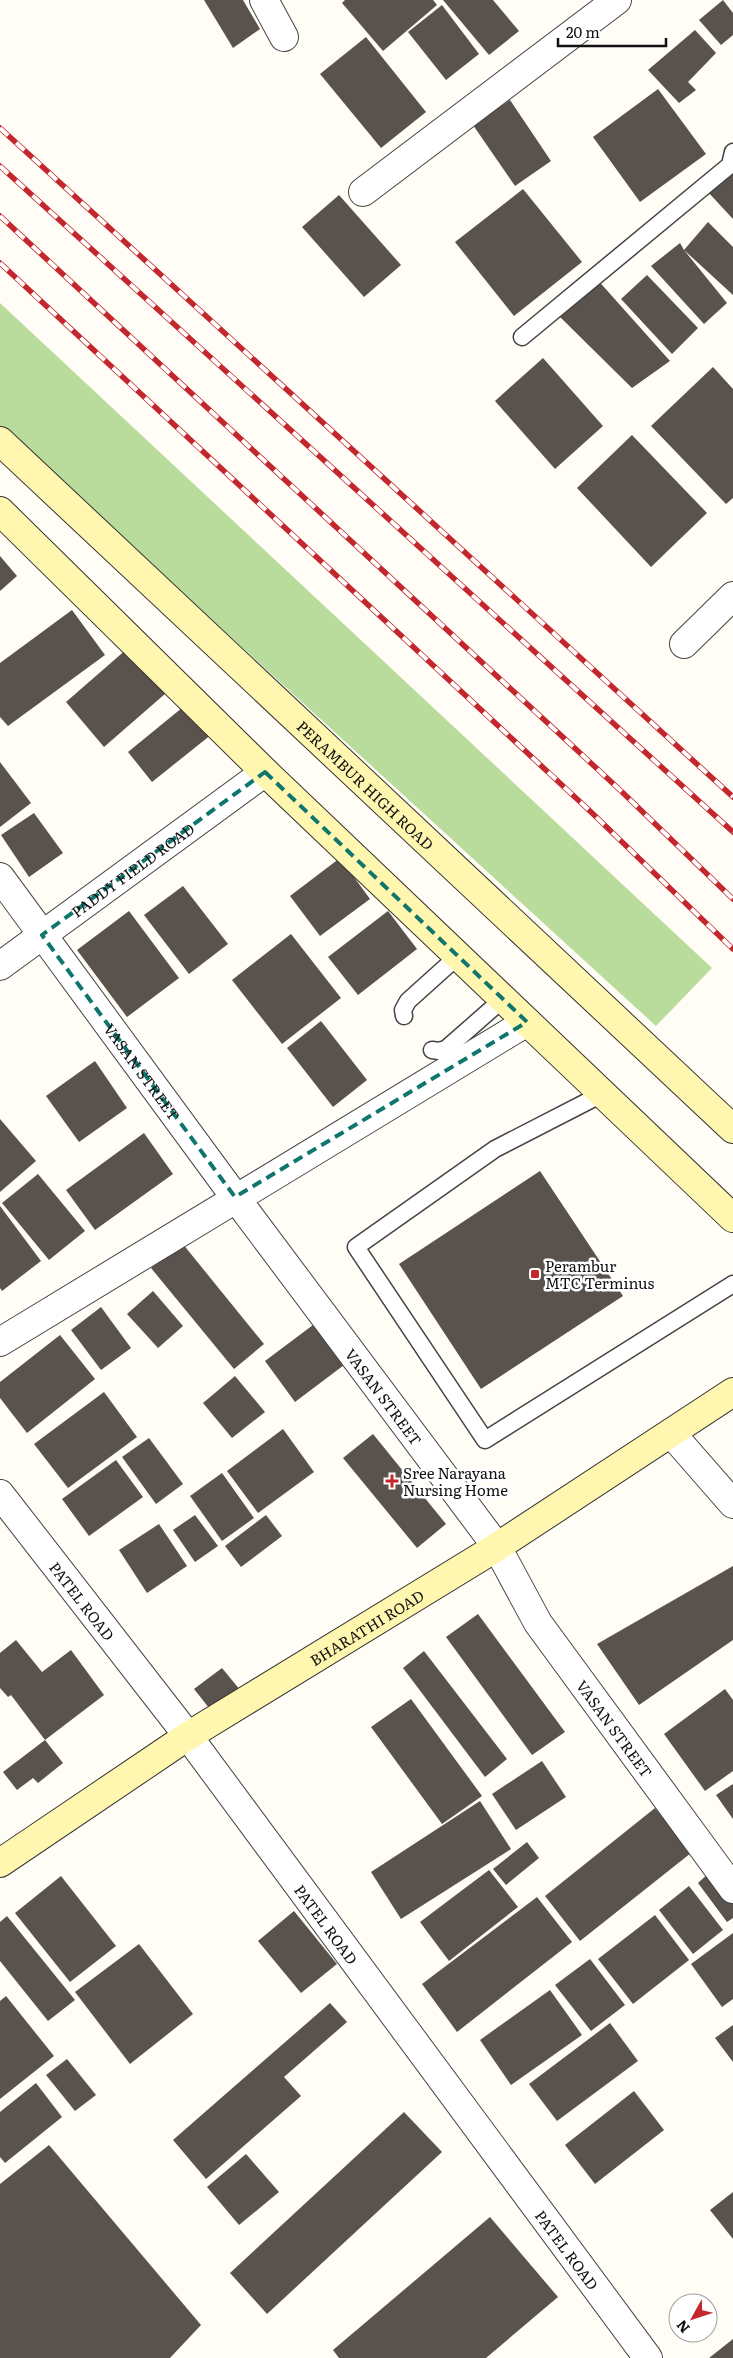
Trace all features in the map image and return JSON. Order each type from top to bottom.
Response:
[{"type":"main road","name":"PERAMBUR HIGH ROAD","points":[[0,441],[733,1129]]},
{"type":"main road","points":[[0,511],[265,772],[733,1218]]},
{"type":"main road","name":"BHARATHI ROAD","points":[[0,1863],[188,1736],[497,1547],[733,1392]]},
{"type":"street","points":[[264,0],[284,37]]},
{"type":"street","points":[[362,192],[617,0]]},
{"type":"street","points":[[684,644],[733,596]]},
{"type":"street","name":"PADDY FIELD ROAD","points":[[0,966],[265,772]]},
{"type":"street","name":"VASAN STREET","points":[[0,877],[497,1547],[538,1623],[733,1889]]},
{"type":"street","points":[[0,1342],[526,1022]]},
{"type":"street","points":[[671,1433],[733,1504]]},
{"type":"street","name":"PATEL ROAD","points":[[0,1494],[188,1736],[648,2358]]},
{"type":"lane","points":[[522,337],[730,165],[733,152]]},
{"type":"lane","points":[[404,1016],[403,1010],[408,1001],[458,956]]},
{"type":"lane","points":[[432,1050],[440,1051],[446,1049],[503,999]]},
{"type":"lane","points":[[602,1094],[495,1149],[356,1247],[485,1440],[733,1284]]},
{"type":"highlighted area","points":[[265,772],[527,1022],[235,1197],[42,935]]},
{"type":"green space","points":[[0,303],[712,968],[656,1026],[0,426]]},
{"type":"building","points":[[204,0],[243,0],[260,29],[233,48]]},
{"type":"building","points":[[345,0],[433,0],[437,5],[383,51],[342,3]]},
{"type":"building","points":[[443,0],[493,0],[519,31],[489,55]]},
{"type":"building","points":[[723,0],[733,13],[733,35],[721,45],[699,20]]},
{"type":"building","points":[[442,5],[479,54],[446,80],[408,32]]},
{"type":"building","points":[[695,30],[716,53],[688,82],[696,90],[679,103],[648,70]]},
{"type":"building","points":[[366,37],[426,112],[381,148],[320,74]]},
{"type":"building","points":[[658,89],[706,154],[640,202],[593,137]]},
{"type":"building","points":[[510,100],[551,161],[515,186],[473,125]]},
{"type":"building","points":[[733,170],[733,219],[707,191]]},
{"type":"building","points":[[523,189],[582,262],[514,316],[455,242]]},
{"type":"building","points":[[339,195],[401,265],[364,297],[302,227]]},
{"type":"building","points":[[708,222],[733,247],[733,295],[684,250]]},
{"type":"building","points":[[680,243],[727,303],[704,324],[651,266]]},
{"type":"building","points":[[647,275],[698,328],[672,354],[621,299]]},
{"type":"building","points":[[595,277],[670,361],[632,388],[559,316]]},
{"type":"building","points":[[543,358],[603,426],[555,469],[495,401]]},
{"type":"building","points":[[713,367],[733,389],[733,498],[726,504],[651,426]]},
{"type":"building","points":[[632,435],[707,513],[651,567],[577,488]]},
{"type":"building","points":[[0,556],[17,576],[0,591]]},
{"type":"building","points":[[72,610],[105,655],[8,726],[0,717],[0,663]]},
{"type":"building","points":[[128,648],[166,693],[104,747],[66,702]]},
{"type":"building","points":[[188,703],[212,734],[152,782],[128,752]]},
{"type":"building","points":[[0,762],[31,803],[0,827]]},
{"type":"building","points":[[34,813],[63,853],[29,877],[1,835]]},
{"type":"building","points":[[340,858],[370,899],[320,936],[290,896]]},
{"type":"building","points":[[183,886],[228,944],[189,974],[144,915]]},
{"type":"building","points":[[129,911],[179,978],[127,1017],[77,950]]},
{"type":"building","points":[[388,911],[417,949],[358,995],[328,957]]},
{"type":"building","points":[[291,934],[341,998],[282,1044],[232,980]]},
{"type":"building","points":[[321,1021],[367,1080],[333,1107],[287,1048]]},
{"type":"building","points":[[95,1061],[127,1108],[79,1142],[46,1096]]},
{"type":"building","points":[[0,1119],[36,1161],[0,1192]]},
{"type":"building","points":[[144,1133],[173,1174],[95,1230],[66,1190]]},
{"type":"building","points":[[540,1171],[623,1296],[481,1389],[399,1264]]},
{"type":"building","points":[[38,1174],[85,1231],[49,1260],[2,1203]]},
{"type":"building","points":[[0,1206],[41,1261],[2,1291],[0,1288]]},
{"type":"building","points":[[182,1243],[264,1344],[234,1369],[151,1268]]},
{"type":"building","points":[[153,1291],[183,1326],[158,1348],[127,1314]]},
{"type":"building","points":[[101,1307],[131,1348],[101,1370],[71,1330]]},
{"type":"building","points":[[317,1322],[348,1362],[295,1402],[265,1361]]},
{"type":"building","points":[[60,1335],[95,1379],[27,1433],[0,1398],[0,1382]]},
{"type":"building","points":[[235,1376],[265,1412],[232,1438],[203,1403]]},
{"type":"building","points":[[104,1392],[137,1437],[68,1488],[34,1444]]},
{"type":"building","points":[[283,1429],[314,1472],[258,1513],[227,1471]]},
{"type":"building","points":[[373,1434],[446,1524],[417,1548],[343,1458]]},
{"type":"building","points":[[149,1438],[183,1484],[156,1504],[122,1457]]},
{"type":"building","points":[[116,1460],[143,1497],[89,1536],[62,1499]]},
{"type":"building","points":[[222,1473],[254,1518],[222,1541],[190,1496]]},
{"type":"building","points":[[195,1515],[218,1546],[195,1562],[173,1530]]},
{"type":"building","points":[[266,1515],[282,1536],[241,1567],[225,1546]]},
{"type":"building","points":[[159,1524],[187,1566],[147,1593],[119,1550]]},
{"type":"building","points":[[733,1566],[733,1640],[639,1705],[597,1644]]},
{"type":"building","points":[[478,1614],[565,1732],[532,1755],[446,1637]]},
{"type":"building","points":[[16,1640],[42,1672],[71,1650],[104,1695],[45,1740],[11,1695],[8,1697],[0,1688],[0,1653]]},
{"type":"building","points":[[424,1651],[507,1759],[485,1777],[403,1668]]},
{"type":"building","points":[[222,1668],[245,1696],[217,1718],[194,1689]]},
{"type":"building","points":[[725,1689],[733,1700],[733,1771],[705,1791],[664,1734]]},
{"type":"building","points":[[411,1699],[482,1796],[442,1824],[371,1727]]},
{"type":"building","points":[[45,1740],[63,1763],[38,1783],[33,1778],[17,1790],[3,1772]]},
{"type":"building","points":[[542,1761],[566,1797],[516,1830],[492,1794]]},
{"type":"building","points":[[733,1784],[733,1819],[716,1795]]},
{"type":"building","points":[[480,1801],[511,1849],[401,1919],[371,1872]]},
{"type":"building","points":[[655,1808],[691,1853],[580,1941],[545,1896]]},
{"type":"building","points":[[527,1842],[539,1858],[506,1885],[493,1869]]},
{"type":"building","points":[[489,1870],[518,1907],[449,1961],[420,1922]]},
{"type":"building","points":[[710,1872],[733,1902],[733,1918],[727,1922],[698,1883]]},
{"type":"building","points":[[61,1876],[116,1946],[70,1982],[15,1913]]},
{"type":"building","points":[[689,1886],[723,1930],[693,1954],[659,1910]]},
{"type":"building","points":[[537,1897],[572,1942],[457,2032],[422,1984]]},
{"type":"building","points":[[294,1911],[337,1964],[301,1993],[258,1941]]},
{"type":"building","points":[[655,1915],[689,1960],[633,2004],[598,1959]]},
{"type":"building","points":[[7,1916],[75,2000],[48,2021],[0,1961],[0,1922]]},
{"type":"building","points":[[733,1933],[733,1999],[722,2007],[691,1964]]},
{"type":"building","points":[[139,1944],[193,2014],[130,2064],[75,1992]]},
{"type":"building","points":[[590,1959],[625,2005],[591,2031],[555,1985]]},
{"type":"building","points":[[550,1990],[582,2035],[511,2085],[480,2040]]},
{"type":"building","points":[[6,1996],[54,2056],[0,2099],[0,2001]]},
{"type":"building","points":[[330,2003],[347,2022],[284,2077],[301,2096],[206,2179],[173,2140]]},
{"type":"building","points":[[610,2023],[638,2061],[557,2121],[529,2084]]},
{"type":"building","points":[[733,2025],[733,2062],[715,2038]]},
{"type":"building","points":[[67,2059],[96,2095],[75,2111],[46,2075]]},
{"type":"building","points":[[36,2083],[62,2117],[5,2163],[0,2157],[0,2112]]},
{"type":"building","points":[[634,2091],[664,2130],[595,2184],[565,2145]]},
{"type":"building","points":[[404,2112],[442,2152],[267,2314],[230,2273]]},
{"type":"building","points":[[49,2145],[201,2325],[170,2358],[0,2358],[0,2184]]},
{"type":"building","points":[[246,2154],[279,2192],[239,2225],[207,2187]]},
{"type":"building","points":[[733,2192],[733,2239],[710,2210]]},
{"type":"building","points":[[490,2217],[558,2297],[486,2358],[339,2358],[333,2350]]},
{"type":"building","points":[[733,2339],[733,2358],[709,2358]]},
{"type":"railway","points":[[0,128],[733,797]]},
{"type":"railway","points":[[0,166],[733,832]]},
{"type":"railway","points":[[0,216],[620,790],[733,899]]},
{"type":"railway","points":[[0,263],[591,812],[733,949]]},
{"type":"place","name":"Perambur MTC Terminus","points":[[535,1274]]},
{"type":"place","name":"Sree Narayana Nursing Home","points":[[392,1481]]}]
